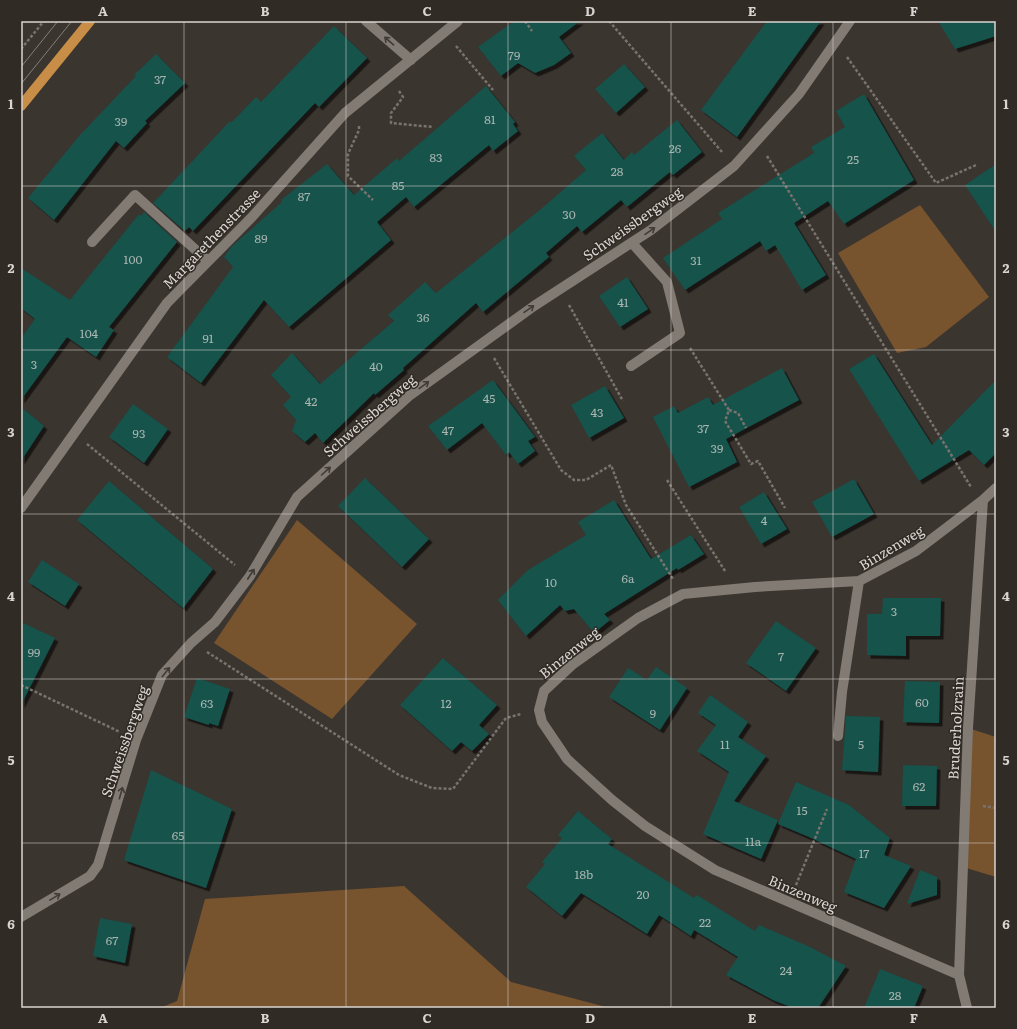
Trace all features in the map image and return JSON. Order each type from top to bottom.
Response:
[{"type":"main road","points":[[21,106],[90,21]]},
{"type":"street","points":[[366,21],[411,60]]},
{"type":"street","name":"Margarethenstrasse","points":[[21,508],[73,433],[167,304],[252,217],[345,112],[458,21]]},
{"type":"street","name":"Schweissbergweg","points":[[21,917],[90,876],[98,864],[136,740],[162,675],[191,643],[215,622],[250,576],[297,497],[409,396],[560,289],[651,230],[734,166],[799,94],[850,21]]},
{"type":"street","points":[[92,242],[135,195],[208,262]]},
{"type":"street","points":[[630,366],[680,333],[667,282],[632,243]]},
{"type":"street","points":[[982,501],[996,488]]},
{"type":"street","name":"Binzenweg","points":[[959,975],[715,870],[644,826],[612,800],[568,759],[542,722],[539,710],[544,691],[572,666],[638,618],[683,594],[735,588],[859,581],[916,551],[982,501]]},
{"type":"street","name":"Bruderholzrain","points":[[967,1008],[959,975],[968,728],[982,501]]},
{"type":"street","points":[[838,736],[842,692],[859,581]]},
{"type":"path","points":[[21,49],[44,21]]},
{"type":"path","points":[[525,21],[532,31]]},
{"type":"path","points":[[609,21],[734,166]]},
{"type":"path","points":[[444,32],[493,90]]},
{"type":"path","points":[[836,42],[936,183],[976,165]]},
{"type":"path","points":[[389,78],[403,97],[391,113],[391,123],[433,127]]},
{"type":"path","points":[[357,103],[359,130],[348,154],[348,176],[373,200]]},
{"type":"path","points":[[757,140],[982,501]]},
{"type":"path","points":[[560,289],[623,401]]},
{"type":"path","points":[[680,333],[729,410],[738,413],[746,428]]},
{"type":"path","points":[[484,342],[561,470],[574,480],[586,480],[611,465],[626,505],[683,594]]},
{"type":"path","points":[[729,410],[725,421],[751,464],[758,461],[785,508]]},
{"type":"path","points":[[73,433],[250,576]]},
{"type":"path","points":[[667,480],[735,588]]},
{"type":"path","points":[[191,643],[399,775],[432,788],[453,789],[506,718]]},
{"type":"path","points":[[21,685],[136,740]]},
{"type":"path","points":[[789,902],[827,809]]},
{"type":"shaded area","points":[[920,205],[989,297],[926,347],[897,353],[838,253]]},
{"type":"shaded area","points":[[297,520],[417,624],[332,719],[214,643]]},
{"type":"shaded area","points":[[968,728],[996,737],[996,877],[963,867]]},
{"type":"shaded area","points":[[404,886],[511,982],[610,1008],[160,1008],[177,1001],[205,899]]},
{"type":"building","points":[[514,21],[580,21],[559,37],[571,53],[554,65],[535,73],[518,63],[501,76],[478,47]]},
{"type":"building","points":[[767,21],[821,21],[737,137],[701,110]]},
{"type":"building","points":[[938,21],[996,21],[996,36],[955,49]]},
{"type":"building","points":[[334,26],[367,58],[319,107],[315,103],[193,231],[189,227],[185,231],[153,203],[230,121],[231,123],[256,97],[261,102]]},
{"type":"building","points":[[156,54],[185,83],[145,121],[147,123],[124,148],[116,141],[54,220],[28,198],[80,135],[136,76],[134,75]]},
{"type":"building","points":[[624,64],[645,87],[616,113],[595,89]]},
{"type":"building","points":[[486,86],[515,122],[513,124],[518,131],[493,151],[489,145],[414,207],[406,197],[377,222],[391,240],[289,327],[264,300],[201,383],[167,357],[233,267],[224,257],[232,246],[282,202],[281,200],[327,164],[354,195],[397,158],[399,161]]},
{"type":"building","points":[[864,94],[914,180],[844,224],[828,201],[794,223],[826,275],[802,290],[775,245],[766,251],[760,241],[685,290],[663,258],[722,219],[718,213],[814,153],[811,147],[845,127],[836,111]]},
{"type":"building","points":[[677,120],[702,152],[673,175],[670,172],[627,207],[621,200],[582,232],[577,226],[546,253],[549,257],[483,312],[476,303],[403,368],[404,370],[375,395],[374,393],[323,443],[315,433],[305,442],[292,431],[296,420],[283,405],[291,397],[271,375],[292,353],[320,384],[394,321],[388,315],[425,282],[436,293],[541,209],[586,170],[574,156],[602,133],[624,160],[632,152],[634,155]]},
{"type":"building","points":[[996,164],[996,232],[965,185]]},
{"type":"building","points":[[144,212],[177,242],[109,327],[114,330],[96,357],[67,337],[21,400],[21,338],[35,319],[21,308],[21,268],[70,300],[139,214],[141,216]]},
{"type":"building","points":[[627,277],[648,309],[620,327],[599,296]]},
{"type":"building","points":[[874,354],[932,445],[996,380],[996,453],[984,465],[969,450],[919,481],[849,369]]},
{"type":"building","points":[[782,368],[799,400],[726,439],[737,462],[689,487],[653,417],[674,406],[678,413],[708,397],[713,405]]},
{"type":"building","points":[[493,380],[535,437],[528,441],[535,451],[518,464],[509,452],[506,455],[482,423],[447,450],[428,426]]},
{"type":"building","points":[[605,386],[624,418],[589,438],[571,405]]},
{"type":"building","points":[[133,404],[168,429],[144,463],[109,437]]},
{"type":"building","points":[[21,407],[44,426],[21,461]]},
{"type":"building","points":[[365,478],[429,539],[402,567],[338,506]]},
{"type":"building","points":[[854,479],[874,514],[832,537],[812,502]]},
{"type":"building","points":[[109,481],[213,569],[183,608],[77,520]]},
{"type":"building","points":[[764,492],[787,529],[761,544],[739,507]]},
{"type":"building","points":[[614,500],[651,559],[691,535],[704,554],[678,570],[677,568],[604,614],[610,620],[594,633],[574,609],[565,611],[560,605],[526,636],[498,600],[528,570],[586,535],[578,522]]},
{"type":"building","points":[[42,560],[79,584],[65,606],[28,582]]},
{"type":"building","points":[[883,598],[941,598],[940,636],[906,636],[906,656],[867,655],[867,614],[882,614]]},
{"type":"building","points":[[776,621],[816,648],[786,691],[746,663]]},
{"type":"building","points":[[21,622],[55,638],[21,705]]},
{"type":"building","points":[[443,658],[497,705],[479,725],[489,734],[472,751],[461,742],[452,751],[400,705]]},
{"type":"building","points":[[656,667],[687,688],[660,730],[609,697],[628,668],[647,680]]},
{"type":"building","points":[[197,678],[230,689],[218,726],[209,723],[209,725],[184,717]]},
{"type":"building","points":[[905,681],[940,682],[939,723],[903,722]]},
{"type":"building","points":[[710,695],[748,722],[738,737],[766,756],[734,801],[778,820],[761,859],[703,834],[729,772],[697,751],[716,725],[698,713]]},
{"type":"building","points":[[846,716],[880,717],[878,772],[842,770]]},
{"type":"building","points":[[903,765],[937,766],[936,806],[902,806]]},
{"type":"building","points":[[151,770],[232,809],[206,888],[124,860]]},
{"type":"building","points":[[796,782],[849,805],[890,838],[884,855],[911,866],[884,908],[844,892],[856,859],[778,824]]},
{"type":"building","points":[[578,811],[612,839],[608,844],[694,898],[697,895],[755,931],[759,925],[810,947],[846,966],[818,1008],[793,1008],[773,1000],[726,975],[738,957],[694,930],[691,936],[659,915],[647,934],[581,893],[562,916],[526,887],[545,864],[542,862],[562,838],[558,835]]},
{"type":"building","points":[[920,870],[937,877],[937,895],[907,904]]},
{"type":"building","points":[[100,918],[132,924],[125,963],[93,956]]},
{"type":"building","points":[[880,969],[923,986],[914,1008],[864,1008]]},
{"type":"tram line","points":[[21,67],[58,21]]},
{"type":"tram line","points":[[21,84],[72,21]]}]
